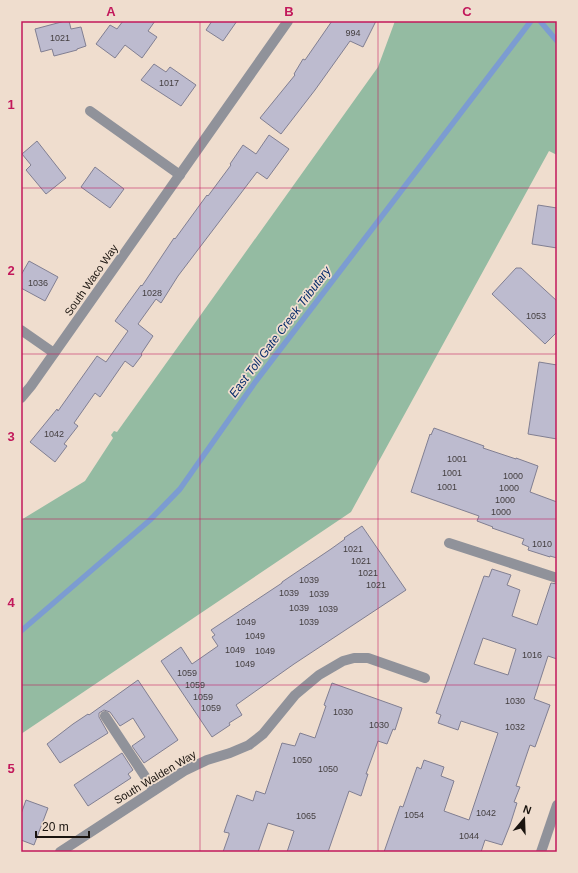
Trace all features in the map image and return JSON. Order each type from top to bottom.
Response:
[{"type":"street","name":"South Waco Way","points":[[21,398],[288,21]]},
{"type":"street","points":[[90,111],[180,175]]},
{"type":"street","points":[[21,330],[54,353]]},
{"type":"street","points":[[449,543],[557,578]]},
{"type":"street","name":"South Walden Way","points":[[60,852],[184,771],[207,760],[230,753],[249,744],[264,734],[295,695],[318,676],[343,660],[368,658],[425,678]]},
{"type":"street","points":[[105,716],[154,790]]},
{"type":"street","points":[[541,852],[557,805]]},
{"type":"green space","points":[[395,21],[557,21],[557,155],[549,151],[351,512],[21,734],[21,520],[85,481],[113,438],[111,435],[114,431],[117,432],[378,67]]},
{"type":"building","points":[[69,21],[71,29],[81,27],[86,46],[54,56],[52,49],[41,52],[35,29]]},
{"type":"building","points":[[123,21],[155,21],[148,31],[157,37],[142,58],[125,45],[115,58],[96,44],[110,25],[117,29]]},
{"type":"building","points":[[212,21],[237,21],[223,41],[206,30]]},
{"type":"building","points":[[332,21],[376,21],[363,47],[350,41],[281,134],[260,118],[295,75],[294,74],[303,59],[305,60]]},
{"type":"building","points":[[154,64],[166,72],[170,67],[196,85],[181,106],[141,80]]},
{"type":"building","points":[[269,135],[289,149],[267,179],[257,172],[178,276],[161,303],[156,299],[138,324],[153,336],[141,354],[142,355],[133,367],[125,361],[100,397],[95,393],[74,423],[78,426],[64,444],[67,446],[55,462],[30,442],[57,409],[58,411],[97,356],[106,362],[128,331],[115,321],[141,285],[142,286],[174,238],[175,239],[231,165],[230,164],[243,145],[256,154]]},
{"type":"building","points":[[37,141],[66,178],[46,194],[26,170],[31,165],[22,154]]},
{"type":"building","points":[[95,167],[124,189],[110,208],[81,187]]},
{"type":"building","points":[[538,205],[557,208],[557,248],[532,244]]},
{"type":"building","points":[[29,261],[58,277],[45,301],[21,288],[21,275]]},
{"type":"building","points":[[516,268],[521,268],[557,301],[557,332],[545,344],[492,294]]},
{"type":"building","points":[[539,362],[557,365],[557,439],[528,434]]},
{"type":"building","points":[[434,428],[484,446],[483,448],[538,466],[530,492],[557,502],[557,558],[528,550],[529,547],[522,544],[524,539],[477,521],[479,516],[411,492],[430,434],[431,435]]},
{"type":"building","points":[[362,526],[406,590],[294,664],[236,705],[242,715],[229,723],[230,725],[212,737],[161,661],[181,647],[192,664],[218,646],[212,637],[215,635],[211,630],[282,583]]},
{"type":"building","points":[[492,569],[511,575],[507,585],[520,590],[512,616],[537,625],[551,583],[557,584],[557,659],[548,656],[534,699],[550,705],[535,747],[530,745],[516,786],[520,787],[514,802],[517,803],[510,825],[502,845],[485,840],[481,852],[384,852],[400,806],[403,807],[417,767],[421,769],[424,760],[444,767],[441,776],[454,781],[444,811],[469,820],[498,733],[461,721],[458,730],[438,723],[441,715],[436,713],[484,576],[489,577]],"holes":[[[483,638],[516,649],[508,675],[474,664]]]},
{"type":"building","points":[[138,680],[178,740],[144,763],[132,746],[145,737],[133,718],[120,726],[110,712],[104,710],[99,713],[99,717],[108,733],[60,763],[47,744],[73,724],[88,714],[89,715]]},
{"type":"building","points":[[332,683],[402,708],[395,730],[393,729],[387,744],[378,741],[366,774],[368,774],[361,796],[349,791],[328,852],[287,852],[294,831],[268,823],[258,852],[223,852],[229,835],[229,833],[224,832],[237,795],[253,801],[256,791],[265,794],[282,743],[295,746],[300,733],[315,738]]},
{"type":"building","points":[[122,753],[133,770],[128,774],[131,778],[88,806],[74,785]]},
{"type":"building","points":[[26,800],[48,808],[34,845],[21,840],[21,814]]},
{"type":"waterway","name":"East Toll Gate Creek Tributary","points":[[21,631],[150,520],[180,489],[256,381],[531,21]]},
{"type":"waterway","points":[[540,21],[557,41]]}]
